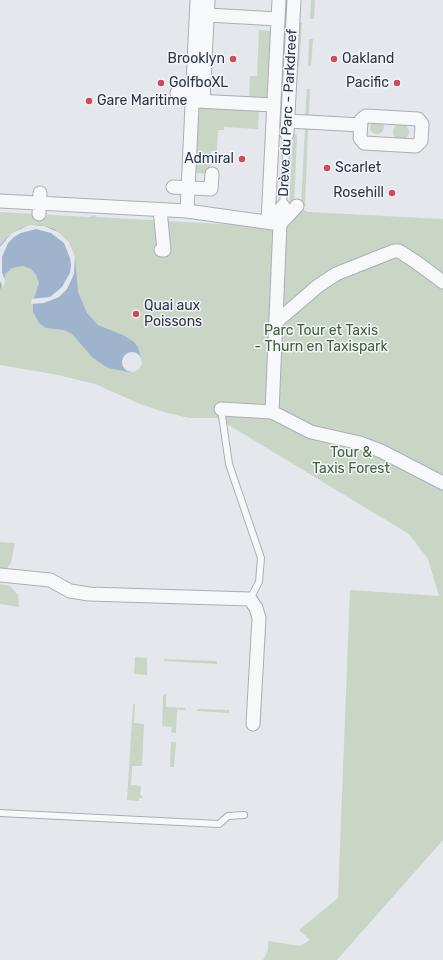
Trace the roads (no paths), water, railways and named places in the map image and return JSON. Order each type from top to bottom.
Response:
[{"type":"street","points":[[196,99],[208,15],[203,0]]},
{"type":"street","points":[[187,211],[203,0]]},
{"type":"street","points":[[272,412],[276,322],[273,223],[274,105],[278,0]]},
{"type":"street","name":"Drève du Parc - Parkdreef","points":[[287,134],[294,0]]},
{"type":"street","points":[[208,15],[278,19]]},
{"type":"street","points":[[178,93],[196,99],[274,105]]},
{"type":"street","points":[[366,116],[418,119],[422,124],[421,141],[416,146],[364,143],[360,138],[361,125],[362,118],[366,116]]},
{"type":"street","points":[[288,121],[361,125]]},
{"type":"street","points":[[173,187],[211,189],[212,174]]},
{"type":"street","points":[[0,202],[123,202],[160,210],[187,211],[273,223],[297,206]]},
{"type":"street","name":"Drève du Parc - Parkdreef","points":[[273,223],[283,206]]},
{"type":"street","points":[[160,210],[164,250],[161,250]]},
{"type":"street","points":[[276,322],[318,286],[336,274],[394,251],[399,251],[443,282]]},
{"type":"street","points":[[221,409],[272,412],[311,432],[360,443],[381,451],[443,484]]},
{"type":"street","points":[[0,575],[50,580],[70,591],[89,594],[250,599],[256,608],[259,618],[253,724]]},
{"type":"lane","name":"Drève du Parc - Parkdreef","points":[[283,206],[287,134]]},
{"type":"lane","points":[[221,409],[229,464],[261,558],[259,582],[250,599]]},
{"type":"lane","points":[[0,813],[220,824],[228,816],[244,815]]},
{"type":"water","points":[[40,225],[54,229],[69,242],[75,256],[78,292],[87,313],[98,325],[125,336],[134,342],[138,347],[142,362],[137,370],[129,372],[108,368],[93,358],[72,334],[64,330],[46,328],[39,323],[33,312],[33,302],[39,283],[36,275],[31,269],[23,266],[12,268],[6,273],[0,290],[0,245],[12,233],[21,228]]},
{"type":"place","name":"Brooklyn","points":[[233,59]]},
{"type":"place","name":"Oakland","points":[[334,59]]},
{"type":"place","name":"GolfboXL","points":[[161,83]]},
{"type":"place","name":"Pacific","points":[[397,83]]},
{"type":"place","name":"Gare Maritime","points":[[89,101]]},
{"type":"place","name":"Admiral","points":[[242,159]]},
{"type":"place","name":"Scarlet","points":[[327,168]]},
{"type":"place","name":"Rosehill","points":[[392,193]]},
{"type":"place","name":"Quai aux Poissons","points":[[136,314]]},
{"type":"park label","name":"Parc Tour et Taxis - Thurn en Taxispark","points":[[321,340]]},
{"type":"park label","name":"Tour & Taxis Forest","points":[[351,462]]}]
